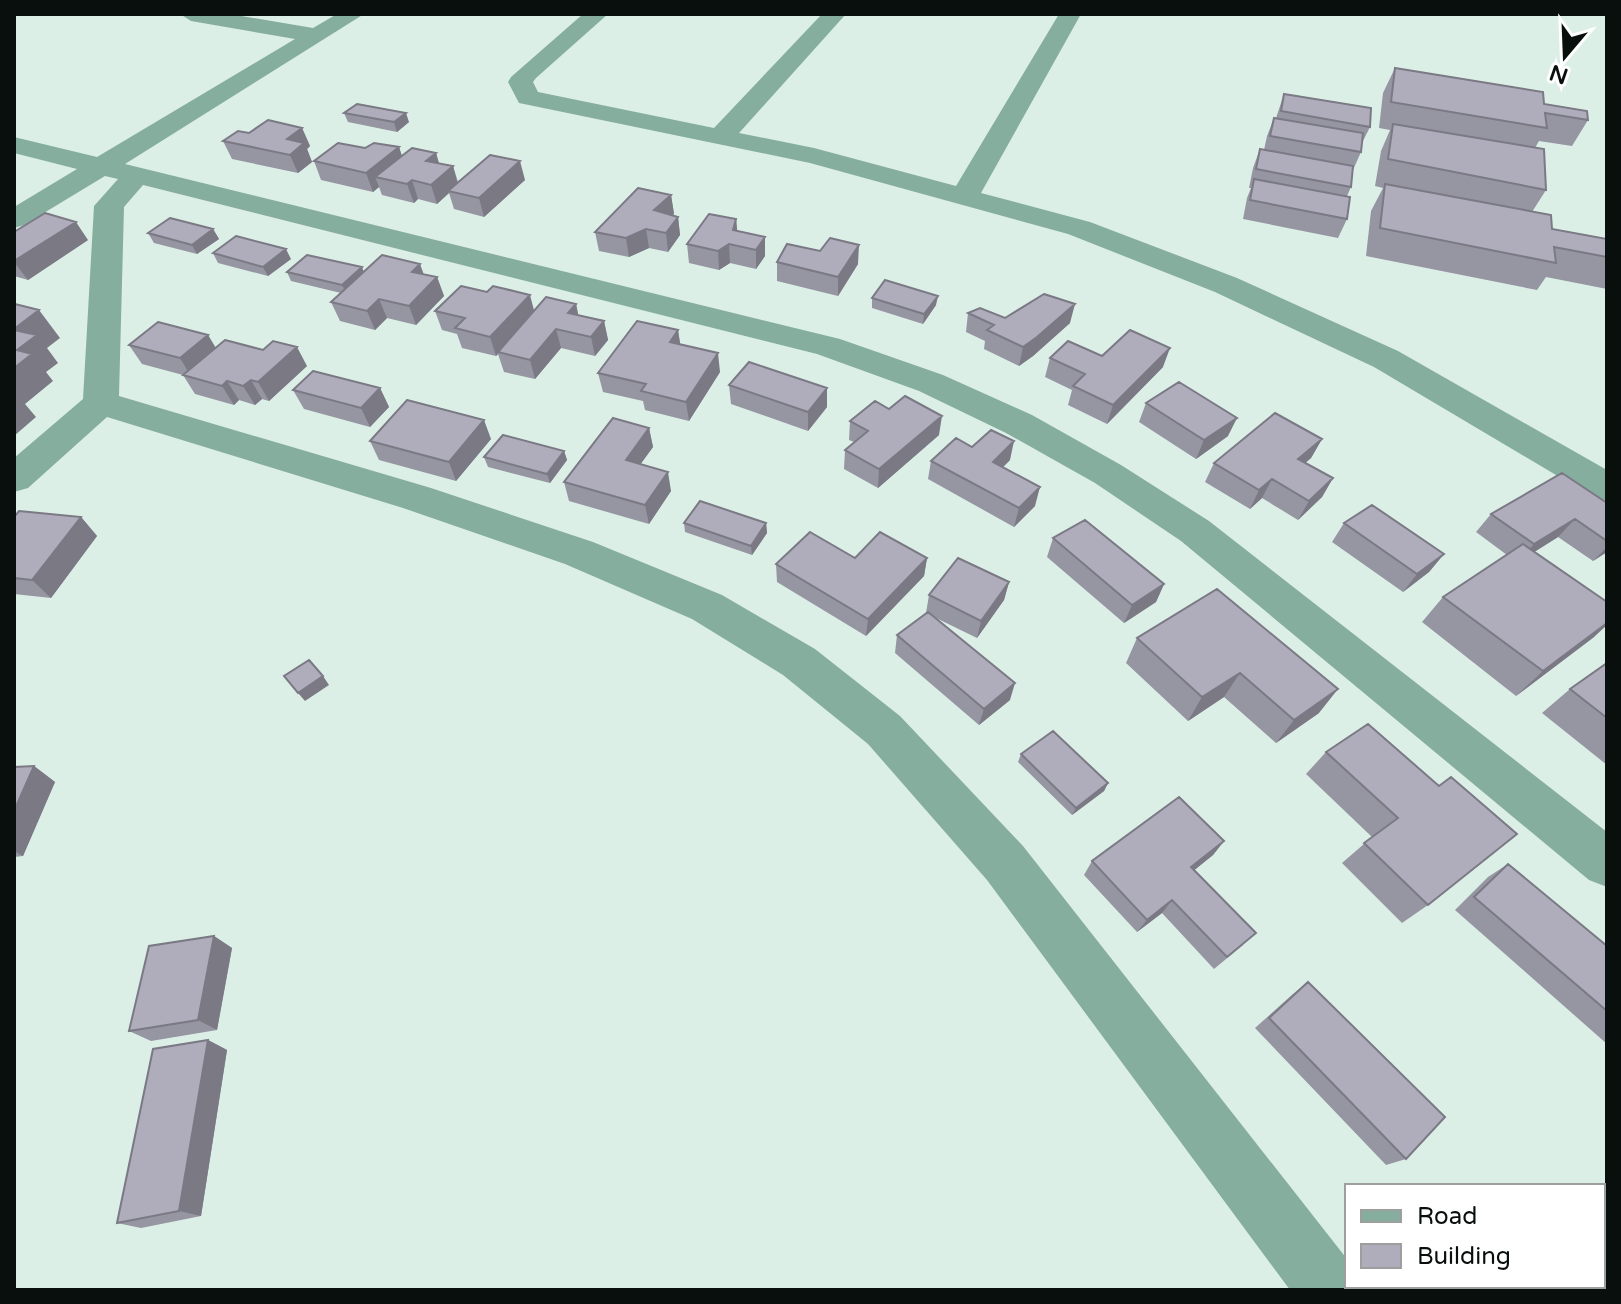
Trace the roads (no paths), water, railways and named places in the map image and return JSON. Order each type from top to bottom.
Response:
[{"type":"street","points":[[191,14],[316,36]]},
{"type":"street","points":[[14,219],[120,170],[353,14]]},
{"type":"street","points":[[597,14],[527,73],[520,82],[528,98],[722,135],[966,194],[1079,228],[1226,285],[1386,359],[1607,487]]},
{"type":"street","points":[[722,135],[835,14]]},
{"type":"street","points":[[966,194],[1070,14]]},
{"type":"street","points":[[14,145],[828,346],[931,383],[1006,418],[1108,474],[1195,531],[1607,863]]},
{"type":"street","points":[[14,479],[101,403],[109,206],[120,170]]},
{"type":"street","points":[[101,403],[417,498],[579,553],[707,607],[799,662],[884,730],[1005,863],[1330,1290]]}]
